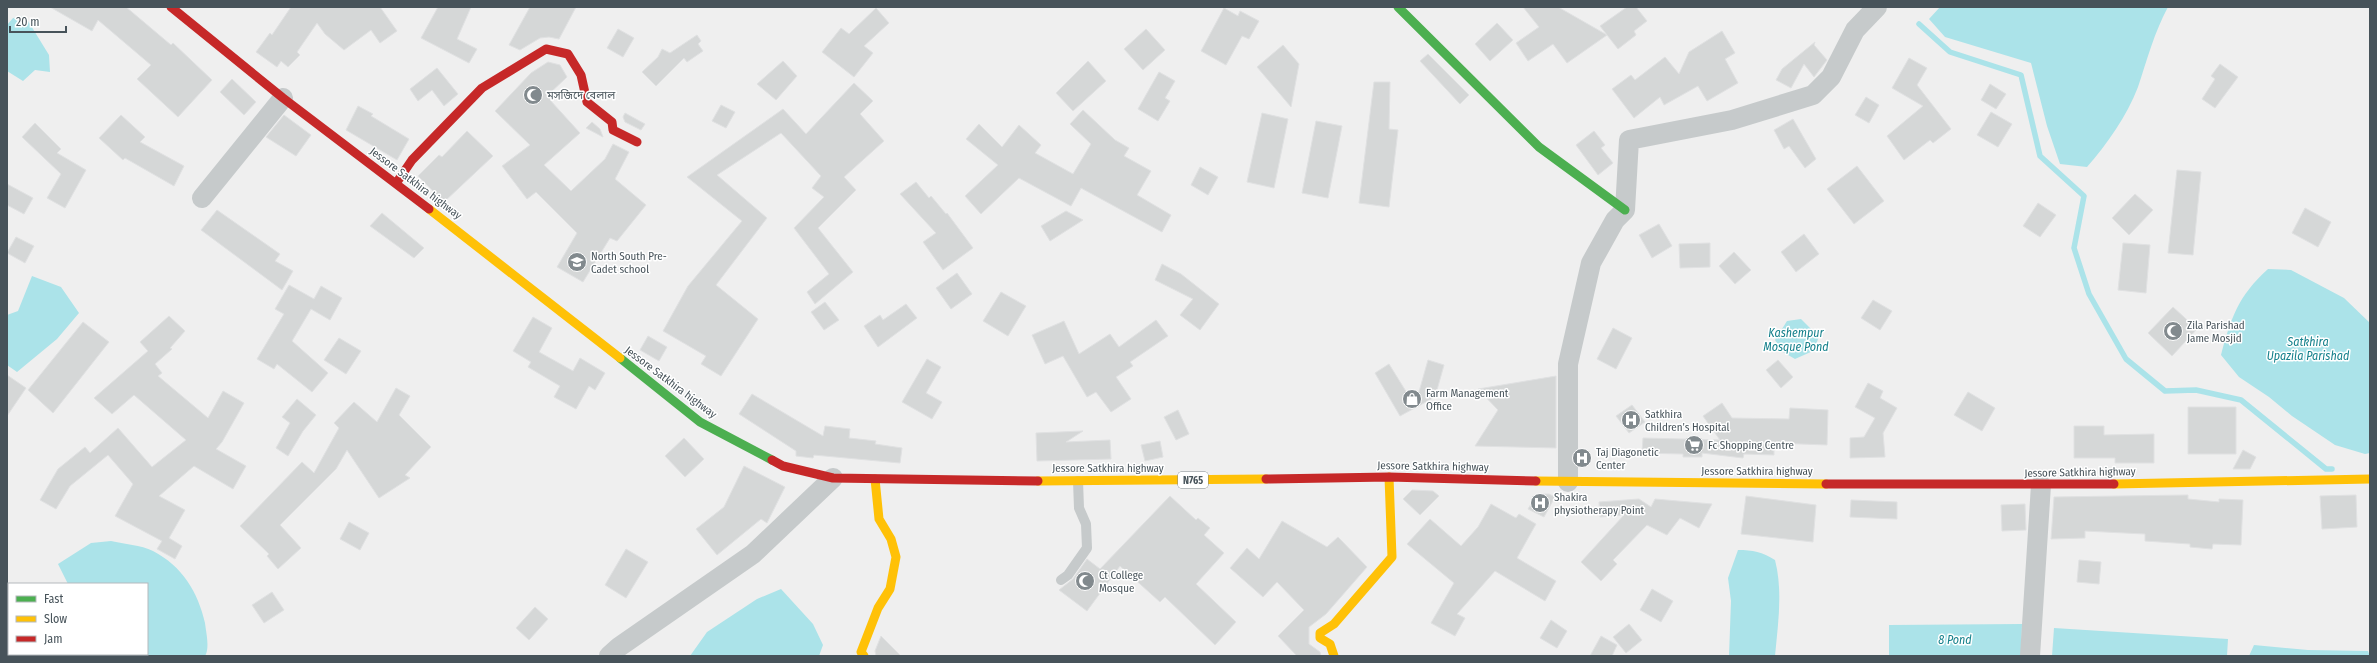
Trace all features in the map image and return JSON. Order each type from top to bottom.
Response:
[{"type":"main road","name":"Jessore Satkhira highway","points":[[171,7],[283,98],[397,182],[700,422],[783,466],[833,478],[1078,481],[1389,477],[1568,482],[2041,485],[2370,480]]},
{"type":"main road","points":[[1398,7],[1539,147],[1625,210]]},
{"type":"main road","points":[[397,182],[412,160],[482,88],[546,49],[568,54],[581,75],[587,102],[612,122],[614,130],[637,142]]},
{"type":"main road","points":[[1334,656],[1330,644],[1320,638],[1320,633],[1334,624],[1392,557],[1389,477]]},
{"type":"main road","points":[[864,656],[861,652],[865,638],[878,608],[890,589],[896,556],[891,539],[879,519],[875,479]]},
{"type":"street","points":[[1568,482],[1568,364],[1591,263],[1615,220],[1625,210],[1629,140],[1732,120],[1813,95],[1831,77],[1855,30],[1877,7]]},
{"type":"street","points":[[202,198],[283,98]]},
{"type":"street","points":[[609,656],[753,554],[833,478]]},
{"type":"street","points":[[2030,656],[2041,485]]},
{"type":"lane","points":[[1061,580],[1068,575],[1087,548],[1086,524],[1079,508],[1078,481]]},
{"type":"water","points":[[1940,7],[2168,7],[2155,37],[2138,87],[2128,108],[2109,139],[2087,167],[2060,164],[2047,126],[2031,63],[1945,37],[1929,19]]},
{"type":"water","points":[[25,16],[49,55],[50,72],[35,70],[23,81],[7,71],[7,25],[13,18]]},
{"type":"water","name":"Satkhira Upazila Parishad","points":[[2268,269],[2291,270],[2344,298],[2370,323],[2370,453],[2365,454],[2335,445],[2239,377],[2221,355],[2228,330],[2237,308],[2249,289]]},
{"type":"water","points":[[32,276],[61,287],[79,313],[57,339],[17,372],[7,365],[7,315],[18,311]]},
{"type":"water","name":"Kashempur Mosque Pond","points":[[1801,319],[1819,337],[1813,351],[1795,359],[1783,352],[1775,340],[1787,321]]},
{"type":"water","points":[[111,541],[138,546],[153,551],[172,564],[187,581],[202,612],[207,640],[205,656],[116,656],[148,655],[148,583],[68,583],[58,564],[91,543]]},
{"type":"water","points":[[1738,550],[1757,552],[1775,560],[1779,584],[1779,596],[1775,656],[1729,656],[1731,601],[1728,578]]},
{"type":"water","points":[[781,589],[813,624],[823,645],[819,656],[690,656],[707,632],[757,599]]},
{"type":"water","name":"8 Pond","points":[[2022,624],[2021,656],[1889,656],[1889,625]]},
{"type":"water","points":[[2054,628],[2228,639],[2227,656],[2052,656]]},
{"type":"water","points":[[2254,645],[2308,650],[2368,651],[2370,656],[2249,656]]},
{"type":"building","points":[[50,7],[126,7],[171,45],[173,43],[212,80],[178,117],[137,79],[151,65],[98,20],[92,31]]},
{"type":"building","points":[[291,7],[380,7],[397,31],[380,43],[371,30],[344,50],[325,34],[317,23],[297,52],[300,55],[288,67],[281,61],[277,67],[256,52],[270,33],[272,35]]},
{"type":"building","points":[[438,7],[471,7],[457,39],[477,49],[469,63],[421,38]]},
{"type":"building","points":[[530,7],[576,7],[559,39],[549,37],[540,38],[520,50],[509,45]]},
{"type":"building","points":[[1523,7],[1558,7],[1607,35],[1567,63],[1553,44],[1528,61],[1516,43],[1539,27]]},
{"type":"building","points":[[1627,7],[1636,7],[1647,21],[1634,31],[1636,35],[1618,49],[1600,26]]},
{"type":"building","points":[[876,8],[889,23],[864,46],[873,53],[854,77],[822,52],[841,28],[849,34]]},
{"type":"building","points":[[1224,8],[1238,16],[1240,11],[1259,21],[1249,39],[1242,36],[1226,65],[1201,51]]},
{"type":"building","points":[[1497,23],[1513,40],[1490,61],[1475,44]]},
{"type":"building","points":[[618,29],[634,38],[623,57],[607,48]]},
{"type":"building","points":[[1146,29],[1165,50],[1143,70],[1124,49]]},
{"type":"building","points":[[1722,31],[1735,53],[1725,59],[1738,83],[1707,101],[1698,86],[1664,105],[1660,97],[1634,118],[1612,89],[1631,75],[1635,80],[1665,57],[1679,74],[1689,52]]},
{"type":"building","points":[[697,35],[701,41],[698,44],[703,51],[687,62],[684,58],[656,86],[642,72],[658,57],[662,49],[670,53]]},
{"type":"building","points":[[1815,42],[1814,45],[1827,60],[1814,77],[1804,64],[1791,88],[1776,80],[1782,69]]},
{"type":"building","points":[[1283,45],[1299,64],[1291,107],[1257,67]]},
{"type":"building","points":[[1428,54],[1469,95],[1460,104],[1420,61]]},
{"type":"building","points":[[1909,58],[1927,68],[1917,85],[1951,129],[1933,143],[1930,140],[1904,160],[1887,136],[1923,106],[1892,88]]},
{"type":"building","points":[[783,61],[797,76],[776,100],[757,84]]},
{"type":"building","points":[[1088,61],[1106,81],[1073,111],[1056,93]]},
{"type":"building","points":[[548,62],[560,65],[567,77],[548,95],[551,98],[550,100],[580,133],[544,165],[571,191],[605,159],[613,144],[629,152],[615,179],[646,205],[617,241],[610,238],[583,282],[557,267],[577,233],[536,192],[527,199],[502,166],[530,145],[495,111],[531,73]]},
{"type":"building","points":[[2220,64],[2238,77],[2215,108],[2202,99],[2215,79],[2211,76]]},
{"type":"building","points":[[437,68],[458,94],[444,106],[432,90],[418,101],[410,89]]},
{"type":"building","points":[[1159,72],[1175,81],[1165,98],[1170,101],[1158,121],[1138,109]]},
{"type":"building","points":[[232,79],[256,102],[244,115],[220,92]]},
{"type":"building","points":[[1374,82],[1390,82],[1389,129],[1398,130],[1389,207],[1359,203]]},
{"type":"building","points":[[854,83],[873,101],[860,114],[884,141],[844,177],[856,190],[818,228],[853,272],[815,304],[807,292],[829,274],[794,228],[824,197],[812,188],[821,176],[781,133],[717,175],[767,218],[716,285],[758,319],[721,376],[701,364],[706,356],[663,331],[688,286],[742,221],[687,177],[783,109],[806,134]]},
{"type":"building","points":[[1990,84],[2006,94],[1996,109],[1981,100]]},
{"type":"building","points":[[1866,97],[1879,105],[1869,123],[1855,115]]},
{"type":"building","points":[[721,105],[735,112],[726,128],[712,121]]},
{"type":"building","points":[[358,106],[373,114],[371,116],[409,139],[397,160],[346,130]]},
{"type":"building","points":[[1083,110],[1115,140],[1129,148],[1124,156],[1151,171],[1137,195],[1171,215],[1162,232],[1081,188],[1071,206],[1019,178],[981,214],[965,196],[998,165],[966,139],[979,124],[1002,147],[1019,125],[1041,145],[1035,153],[1073,174],[1091,144],[1070,124]]},
{"type":"building","points":[[1991,112],[2012,124],[1998,147],[1977,135]]},
{"type":"building","points":[[625,113],[645,124],[641,130],[625,122],[623,117]]},
{"type":"building","points":[[1262,113],[1288,119],[1274,188],[1247,182]]},
{"type":"building","points":[[121,115],[145,137],[140,142],[184,166],[174,186],[125,158],[123,160],[99,138]]},
{"type":"building","points":[[284,115],[311,135],[296,156],[266,137]]},
{"type":"building","points":[[1793,119],[1816,159],[1805,168],[1789,146],[1784,149],[1774,130]]},
{"type":"building","points":[[1316,121],[1342,126],[1328,198],[1302,193]]},
{"type":"building","points":[[592,122],[600,129],[603,137],[586,128]]},
{"type":"building","points":[[35,123],[61,149],[57,153],[86,170],[65,208],[47,198],[61,174],[22,137]]},
{"type":"building","points":[[467,131],[493,156],[444,202],[418,176],[439,155],[442,157]]},
{"type":"building","points":[[1594,131],[1605,145],[1601,148],[1613,163],[1598,175],[1576,145]]},
{"type":"building","points":[[1857,166],[1884,201],[1854,224],[1827,189]]},
{"type":"building","points":[[1200,167],[1218,177],[1208,195],[1191,185]]},
{"type":"building","points":[[2177,170],[2201,172],[2193,255],[2168,253]]},
{"type":"building","points":[[916,182],[929,198],[931,196],[946,214],[947,213],[973,248],[943,270],[923,242],[936,233],[900,194]]},
{"type":"building","points":[[7,184],[33,198],[24,214],[7,205]]},
{"type":"building","points":[[2135,194],[2153,210],[2129,235],[2112,218]]},
{"type":"building","points":[[2038,203],[2056,215],[2040,237],[2023,226]]},
{"type":"building","points":[[2305,208],[2331,222],[2318,247],[2292,233]]},
{"type":"building","points":[[217,210],[280,254],[275,261],[293,271],[282,290],[201,230]]},
{"type":"building","points":[[1066,211],[1083,220],[1050,241],[1041,226]]},
{"type":"building","points":[[382,213],[424,248],[414,258],[370,226]]},
{"type":"building","points":[[1659,224],[1672,246],[1652,258],[1639,235]]},
{"type":"building","points":[[1804,234],[1819,254],[1796,272],[1781,252]]},
{"type":"building","points":[[16,237],[34,246],[25,263],[7,253]]},
{"type":"building","points":[[1710,243],[1710,267],[1680,268],[1679,244]]},
{"type":"building","points":[[2123,243],[2150,245],[2146,293],[2118,290]]},
{"type":"building","points":[[1734,252],[1751,270],[1735,284],[1719,266]]},
{"type":"building","points":[[1162,264],[1181,274],[1219,304],[1200,330],[1180,315],[1193,299],[1155,280]]},
{"type":"building","points":[[957,273],[972,294],[951,309],[936,288]]},
{"type":"building","points":[[289,285],[314,299],[321,286],[342,298],[330,320],[311,309],[292,341],[328,373],[312,392],[277,364],[274,369],[257,359],[284,314],[275,309]]},
{"type":"building","points":[[1001,292],[1026,306],[1008,336],[983,321]]},
{"type":"building","points":[[1873,300],[1892,311],[1880,330],[1861,318]]},
{"type":"building","points":[[825,302],[839,320],[824,330],[811,312]]},
{"type":"building","points":[[906,304],[917,318],[878,347],[864,326],[880,315],[883,320]]},
{"type":"building","name":"Zila Parishad Jame Mosjid","points":[[2173,307],[2197,329],[2172,356],[2148,333]]},
{"type":"building","points":[[169,316],[185,331],[170,348],[172,349],[155,364],[162,373],[158,376],[208,418],[223,391],[244,403],[222,442],[216,449],[246,466],[233,489],[194,466],[159,496],[185,510],[169,538],[182,546],[175,559],[157,549],[162,541],[115,516],[133,484],[108,455],[70,486],[56,509],[40,500],[58,469],[85,447],[90,453],[118,428],[152,467],[186,440],[134,395],[112,414],[94,398],[148,351],[140,342]]},
{"type":"building","points":[[533,317],[552,328],[539,352],[573,371],[580,358],[605,373],[595,390],[589,386],[576,409],[554,397],[560,386],[528,367],[531,362],[513,351]]},
{"type":"building","points":[[1156,320],[1168,336],[1130,362],[1133,366],[1116,377],[1131,399],[1111,412],[1096,392],[1087,397],[1063,356],[1045,364],[1032,335],[1064,321],[1079,354],[1110,334],[1119,347]]},
{"type":"building","points":[[83,322],[109,342],[53,413],[28,390]]},
{"type":"building","points":[[1613,328],[1632,338],[1616,369],[1597,359]]},
{"type":"building","points":[[648,336],[667,347],[659,361],[640,350]]},
{"type":"building","points":[[339,338],[361,351],[346,374],[324,360]]},
{"type":"building","points":[[927,359],[941,367],[926,393],[942,402],[932,419],[902,402]]},
{"type":"building","points":[[1428,360],[1444,365],[1435,397],[1400,416],[1375,373],[1389,364],[1415,406]]},
{"type":"building","points":[[1778,360],[1793,377],[1781,388],[1766,370]]},
{"type":"building","points":[[7,375],[26,388],[7,416]]},
{"type":"building","points":[[1556,376],[1556,448],[1475,446],[1498,410],[1478,389]]},
{"type":"building","points":[[1868,383],[1883,391],[1880,398],[1897,408],[1883,433],[1885,457],[1850,458],[1850,438],[1864,437],[1875,418],[1855,407]]},
{"type":"building","points":[[396,388],[410,396],[399,415],[431,447],[405,475],[410,478],[379,498],[347,450],[336,469],[280,525],[301,548],[278,569],[267,556],[269,554],[240,526],[302,462],[314,473],[339,428],[334,423],[354,402],[377,422]]},
{"type":"building","points":[[1968,392],[1995,408],[1982,431],[1954,415]]},
{"type":"building","points":[[752,394],[823,436],[825,426],[850,429],[849,438],[876,441],[875,444],[902,448],[900,463],[814,455],[813,458],[796,456],[796,451],[739,414]]},
{"type":"building","points":[[297,399],[316,415],[303,431],[288,456],[276,448],[290,423],[282,417]]},
{"type":"building","points":[[1722,403],[1732,418],[1789,419],[1790,408],[1828,410],[1827,445],[1774,443],[1774,455],[1744,454],[1743,458],[1702,453],[1702,457],[1683,457],[1683,454],[1642,453],[1643,438],[1720,440],[1703,416]]},
{"type":"building","points":[[1632,405],[1645,422],[1629,433],[1616,416]]},
{"type":"building","points":[[2188,407],[2236,407],[2236,454],[2188,454]]},
{"type":"building","points":[[1178,410],[1189,434],[1176,440],[1164,417]]},
{"type":"building","points":[[2074,426],[2104,426],[2104,435],[2154,434],[2154,463],[2115,463],[2115,458],[2074,458]]},
{"type":"building","points":[[1083,431],[1066,442],[1110,440],[1111,459],[1037,461],[1036,433]]},
{"type":"building","points":[[684,438],[704,459],[685,477],[665,456]]},
{"type":"building","points":[[1160,441],[1163,457],[1145,461],[1141,445]]},
{"type":"building","points":[[2243,450],[2256,457],[2250,469],[2233,469]]},
{"type":"building","points":[[744,466],[785,487],[767,523],[761,519],[717,555],[696,529],[724,507]]},
{"type":"building","points":[[1412,490],[1433,491],[1439,496],[1420,515],[1403,499]]},
{"type":"building","points":[[1537,494],[1549,494],[1555,497],[1544,517],[1528,509]]},
{"type":"building","points":[[2188,495],[2188,499],[2219,502],[2219,499],[2243,500],[2241,545],[2213,544],[2212,549],[2190,547],[2190,544],[2145,541],[2145,534],[2085,531],[2085,538],[2051,539],[2054,497]]},
{"type":"building","points":[[2356,495],[2357,527],[2322,529],[2320,496]]},
{"type":"building","points":[[1170,496],[1196,520],[1198,518],[1210,528],[1204,535],[1224,553],[1196,584],[1236,622],[1215,645],[1165,597],[1160,602],[1120,566],[1087,611],[1059,590],[1073,579],[1087,559],[1100,569]]},
{"type":"building","points":[[1746,496],[1816,505],[1813,542],[1741,534]]},
{"type":"building","points":[[1639,499],[1651,507],[1655,499],[1712,504],[1699,528],[1680,518],[1667,535],[1647,525],[1613,560],[1617,564],[1601,581],[1581,562],[1624,515],[1600,517],[1599,502]]},
{"type":"building","points":[[1851,500],[1897,502],[1897,519],[1850,517]]},
{"type":"building","points":[[1491,504],[1516,518],[1519,514],[1536,524],[1517,558],[1556,581],[1545,601],[1495,571],[1457,614],[1465,618],[1455,636],[1431,623],[1454,583],[1407,544],[1430,519],[1461,546],[1478,527]]},
{"type":"building","points":[[2025,504],[2026,530],[2002,531],[2001,505]]},
{"type":"building","points":[[1282,521],[1327,547],[1338,537],[1367,567],[1326,614],[1309,627],[1309,644],[1320,652],[1321,656],[1297,656],[1278,636],[1304,610],[1277,582],[1263,597],[1230,568],[1247,548],[1259,559]]},
{"type":"building","points":[[349,522],[369,533],[360,550],[340,539]]},
{"type":"building","points":[[626,549],[648,562],[626,598],[605,585]]},
{"type":"building","points":[[2079,560],[2101,562],[2099,584],[2077,582]]},
{"type":"building","points":[[1652,589],[1673,601],[1661,622],[1640,610]]},
{"type":"building","points":[[272,592],[284,610],[264,623],[252,605]]},
{"type":"building","points":[[535,607],[548,619],[529,640],[516,628]]},
{"type":"building","points":[[1551,620],[1567,631],[1557,648],[1540,638]]},
{"type":"building","points":[[1629,624],[1642,640],[1626,653],[1613,637]]},
{"type":"building","points":[[881,636],[901,656],[876,656],[875,651]]},
{"type":"building","points":[[1601,636],[1617,645],[1612,656],[1590,656]]},
{"type":"waterway","points":[[1919,24],[1950,52],[2021,75],[2040,156],[2084,196],[2074,248],[2089,294],[2126,359],[2165,391],[2196,390],[2241,400],[2326,469],[2332,469]]},
{"type":"traffic: fast","points":[[1398,7],[1539,147],[1625,210]]},
{"type":"traffic: fast","points":[[620,358],[700,422],[772,460]]},
{"type":"traffic: slow","points":[[429,209],[620,358]]},
{"type":"traffic: slow","points":[[1334,656],[1330,644],[1320,638],[1320,633],[1334,624],[1392,557],[1389,477]]},
{"type":"traffic: slow","points":[[864,656],[861,652],[878,608],[890,589],[896,557],[891,539],[879,519],[875,479]]},
{"type":"traffic: slow","points":[[1038,481],[1266,479]]},
{"type":"traffic: slow","points":[[2114,484],[2370,479]]},
{"type":"traffic: slow","points":[[1536,481],[1826,484]]},
{"type":"traffic: jam","points":[[171,7],[283,98],[429,209]]},
{"type":"traffic: jam","points":[[397,182],[412,160],[482,88],[546,49],[568,54],[581,75],[587,102],[612,122],[613,130],[637,142]]},
{"type":"traffic: jam","points":[[772,460],[783,466],[833,478],[1038,481]]},
{"type":"traffic: jam","points":[[1266,479],[1389,477],[1536,481]]},
{"type":"traffic: jam","points":[[1826,484],[2114,484]]},
{"type":"place","name":"মসজিদে বেলাল","points":[[533,95]]},
{"type":"place","name":"North South Pre- Cadet school","points":[[577,262]]},
{"type":"place","name":"Zila Parishad Jame Mosjid","points":[[2173,331]]},
{"type":"place","name":"Farm Management Office","points":[[1412,399]]},
{"type":"place","name":"Satkhira Children’s Hospital","points":[[1631,420]]},
{"type":"place","name":"Fc Shopping Centre","points":[[1694,445]]},
{"type":"place","name":"Taj Diagonetic Center","points":[[1582,458]]},
{"type":"place","name":"Shakira physiotherapy Point","points":[[1540,503]]},
{"type":"place","name":"Ct College Mosque","points":[[1085,581]]}]
